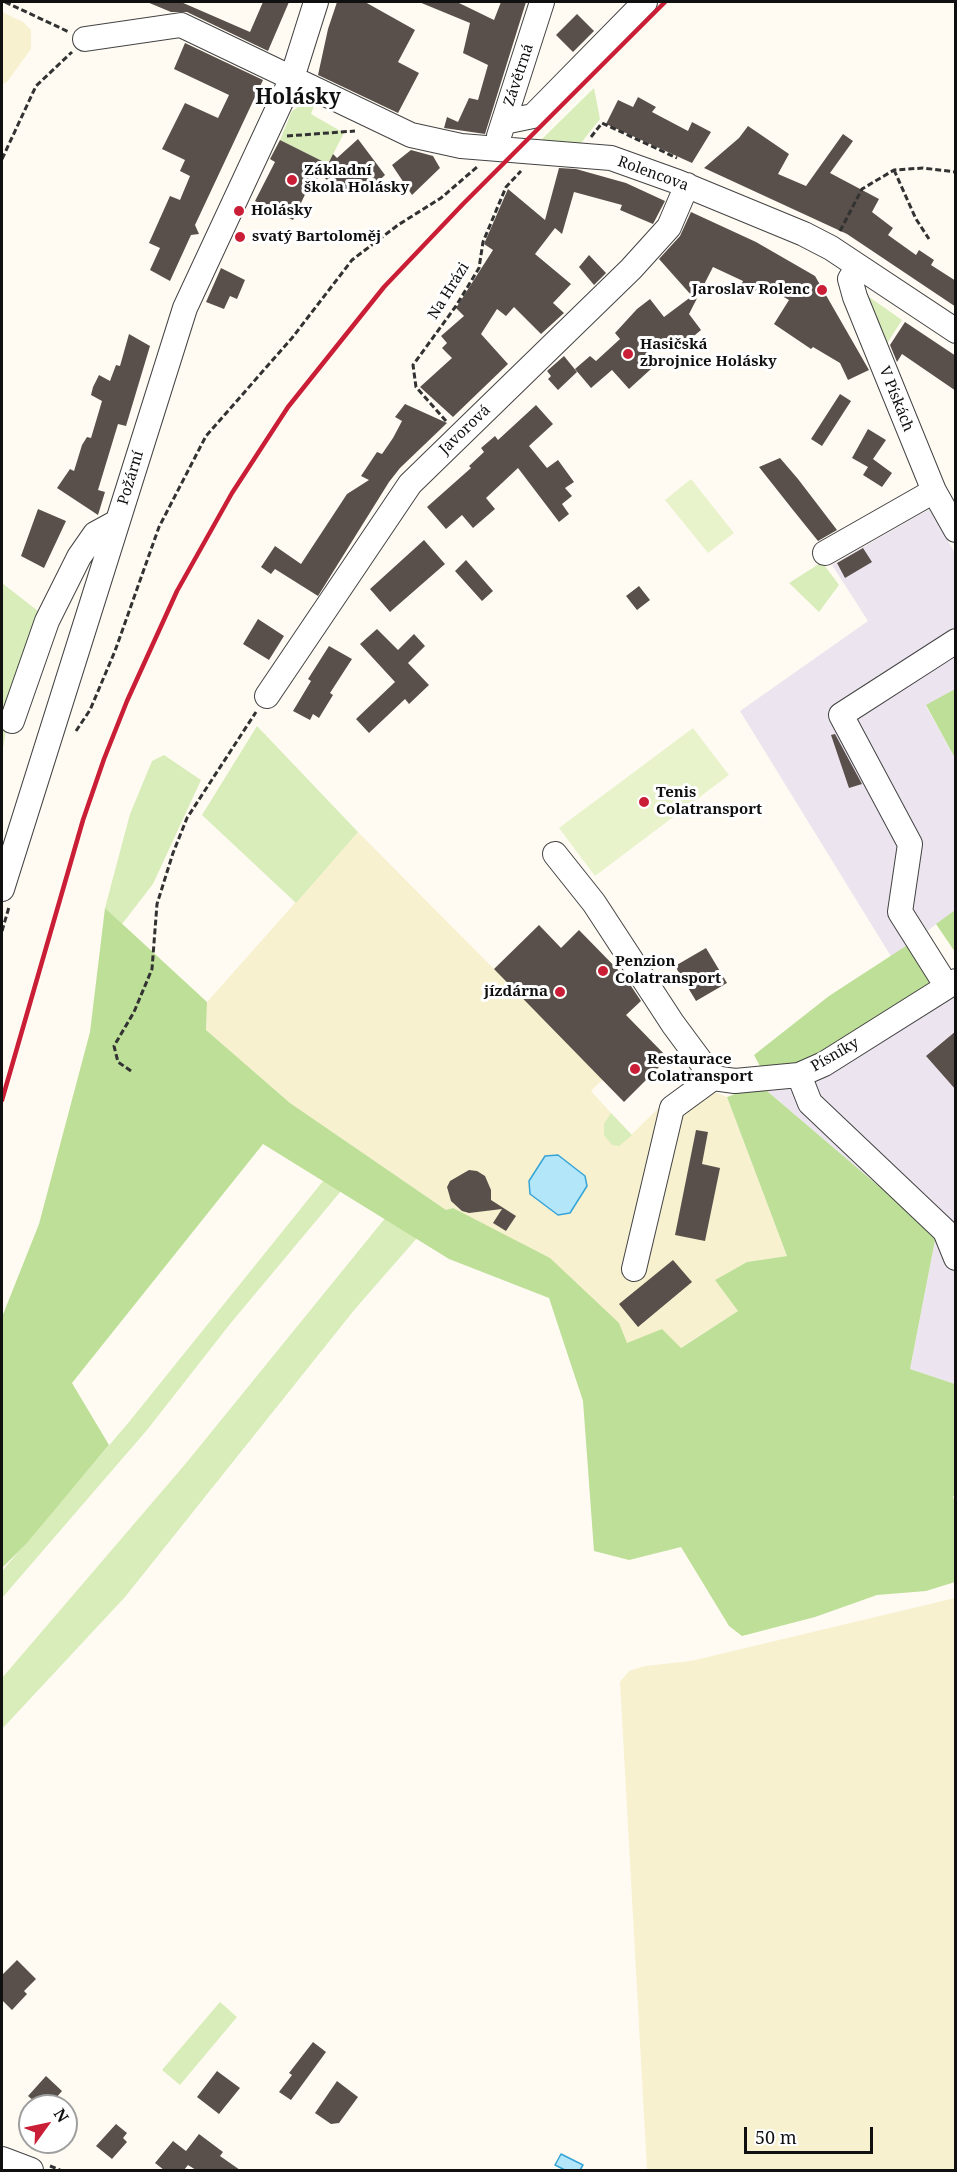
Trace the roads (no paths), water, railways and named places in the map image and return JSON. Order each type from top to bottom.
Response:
[{"type":"street","name":"Požární","points":[[2,889],[185,308],[292,78],[316,2]]},
{"type":"street","name":"Závětrná","points":[[495,149],[542,2]]},
{"type":"street","points":[[504,122],[533,116],[645,2]]},
{"type":"street","name":"Rolencova","points":[[85,39],[181,25],[394,129],[461,147],[611,158],[687,185],[831,248],[956,331]]},
{"type":"street","name":"Javorová","points":[[267,696],[410,484],[638,261],[669,227],[687,185]]},
{"type":"street","name":"V Pískách","points":[[858,266],[850,279],[855,297],[934,491],[956,530]]},
{"type":"street","points":[[825,553],[934,491]]},
{"type":"street","points":[[12,721],[47,621],[79,557],[95,534],[117,522]]},
{"type":"street","points":[[951,983],[900,912],[910,844],[841,715],[956,641]]},
{"type":"street","points":[[555,854],[594,903],[708,1082],[672,1108],[634,1269]]},
{"type":"street","name":"Písníky","points":[[708,1082],[799,1075],[824,1064],[951,983]]},
{"type":"street","points":[[799,1075],[810,1103],[945,1231],[956,1258]]},
{"type":"street","points":[[2,2158],[32,2170]]},
{"type":"water","points":[[558,1155],[585,1176],[587,1186],[570,1213],[558,1215],[530,1194],[529,1181],[545,1156]]},
{"type":"water","points":[[561,2154],[583,2165],[580,2170],[565,2170],[555,2165]]},
{"type":"railway","points":[[2,1100],[83,820],[104,759],[127,701],[177,591],[232,493],[288,407],[384,287],[463,204],[665,2]]},
{"type":"place","name":"Základní škola Holásky","points":[[292,180]]},
{"type":"place","name":"Holásky","points":[[239,211]]},
{"type":"place","name":"svatý Bartoloměj","points":[[240,237]]},
{"type":"place","name":"Jaroslav Rolenc","points":[[822,290]]},
{"type":"place","name":"Hasičská zbrojnice Holásky","points":[[628,354]]},
{"type":"place","name":"Tenis Colatransport","points":[[644,802]]},
{"type":"place","name":"Penzion Colatransport","points":[[603,971]]},
{"type":"place","name":"jízdárna","points":[[560,992]]},
{"type":"place","name":"Restaurace Colatransport","points":[[635,1069]]},
{"type":"district","name":"Holásky","points":[[298,98]]}]
